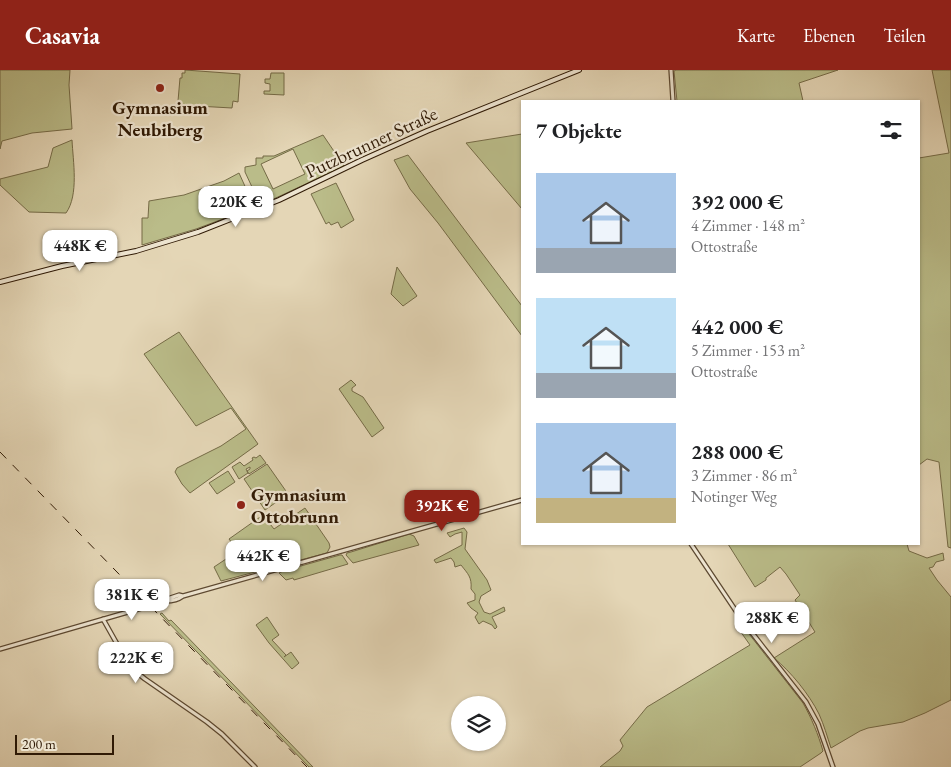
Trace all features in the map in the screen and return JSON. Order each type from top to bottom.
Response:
[{"type":"main road","name":"Putzbrunner Straße","points":[[0,282],[62,266],[136,251],[198,232],[279,200],[427,131],[579,70]]},
{"type":"street","points":[[671,70],[673,100]]},
{"type":"street","points":[[0,649],[521,500]]},
{"type":"street","points":[[692,545],[742,620],[806,702],[820,729],[833,767]]},
{"type":"street","points":[[104,619],[130,667],[210,724],[255,767]]},
{"type":"green space","points":[[0,70],[70,70],[69,85],[72,129],[32,133],[2,141],[0,149]]},
{"type":"green space","points":[[185,70],[240,74],[238,102],[233,101],[232,108],[179,105],[180,78],[182,78],[182,73],[185,73]]},
{"type":"green space","points":[[838,70],[799,83],[803,100],[677,100],[674,71]]},
{"type":"green space","points":[[932,70],[951,70],[951,548],[948,547],[939,462],[927,459],[920,464],[920,158],[949,153]]},
{"type":"green space","points":[[271,73],[284,73],[284,95],[264,94],[264,91],[270,91],[270,84],[265,83],[265,79],[270,79]]},
{"type":"green space","points":[[521,134],[521,208],[466,143]]},
{"type":"green space","points":[[323,135],[344,166],[263,204],[259,202],[245,172],[245,167],[256,165],[256,158],[274,156]],"holes":[[[293,149],[305,174],[273,189],[261,164]]]},
{"type":"green space","points":[[72,140],[74,188],[73,197],[66,213],[29,212],[0,185],[0,179],[48,167],[53,148]]},
{"type":"green space","points":[[408,155],[521,305],[521,335],[438,223],[410,189],[394,160]]},
{"type":"green space","points":[[239,173],[253,204],[252,208],[196,229],[142,245],[142,218],[148,218],[149,201],[184,195],[224,181]]},
{"type":"green space","points":[[336,183],[354,220],[341,228],[338,222],[331,225],[329,222],[326,224],[311,194]]},
{"type":"green space","points":[[397,267],[417,296],[403,306],[391,294]]},
{"type":"green space","points":[[179,332],[258,444],[190,493],[175,472],[177,468],[221,446],[246,429],[231,408],[196,426],[144,354]]},
{"type":"green space","points":[[351,380],[356,385],[352,388],[352,391],[363,397],[384,428],[372,437],[339,389]]},
{"type":"green space","points":[[260,455],[266,463],[249,474],[247,471],[248,473],[239,479],[232,467],[240,462],[244,466],[253,460],[252,458]]},
{"type":"green space","points":[[267,464],[288,494],[265,510],[244,479]]},
{"type":"green space","points":[[228,471],[235,482],[217,494],[209,483]]},
{"type":"green space","points":[[305,508],[329,543],[330,547],[327,553],[221,581],[214,567],[238,551],[229,539],[263,515],[274,529]]},
{"type":"green space","points":[[464,528],[467,532],[465,549],[487,580],[491,590],[481,596],[479,602],[484,612],[490,614],[504,607],[505,611],[492,617],[497,627],[495,629],[492,625],[483,621],[479,624],[475,617],[478,613],[467,603],[475,600],[475,594],[471,589],[469,576],[461,565],[455,567],[451,558],[436,563],[434,560],[462,545],[462,532],[450,537],[447,533]]},
{"type":"green space","points":[[409,534],[414,536],[419,545],[353,563],[346,555],[347,553]]},
{"type":"green space","points":[[729,545],[907,545],[909,551],[927,558],[943,553],[944,560],[936,562],[933,567],[929,568],[951,597],[951,700],[903,722],[860,731],[831,748],[815,706],[805,691],[774,658],[815,632],[795,600],[800,595],[780,567],[755,587]]},
{"type":"green space","points":[[340,555],[348,564],[294,580],[293,578],[286,580],[279,573],[283,571]]},
{"type":"green space","points":[[162,613],[169,621],[171,620],[313,767],[309,767],[160,614]]},
{"type":"green space","points":[[267,617],[279,635],[272,640],[286,655],[284,657],[291,652],[299,663],[292,669],[256,625]]},
{"type":"green space","points":[[742,625],[803,703],[819,739],[823,751],[821,753],[800,767],[600,767],[620,751],[623,746],[620,740],[647,707],[750,645],[738,628]]},
{"type":"railway","points":[[0,452],[307,767]]},
{"type":"place","name":"Gymnasium Neubiberg","points":[[160,88]]},
{"type":"place","name":"Gymnasium Ottobrunn","points":[[241,505]]}]
